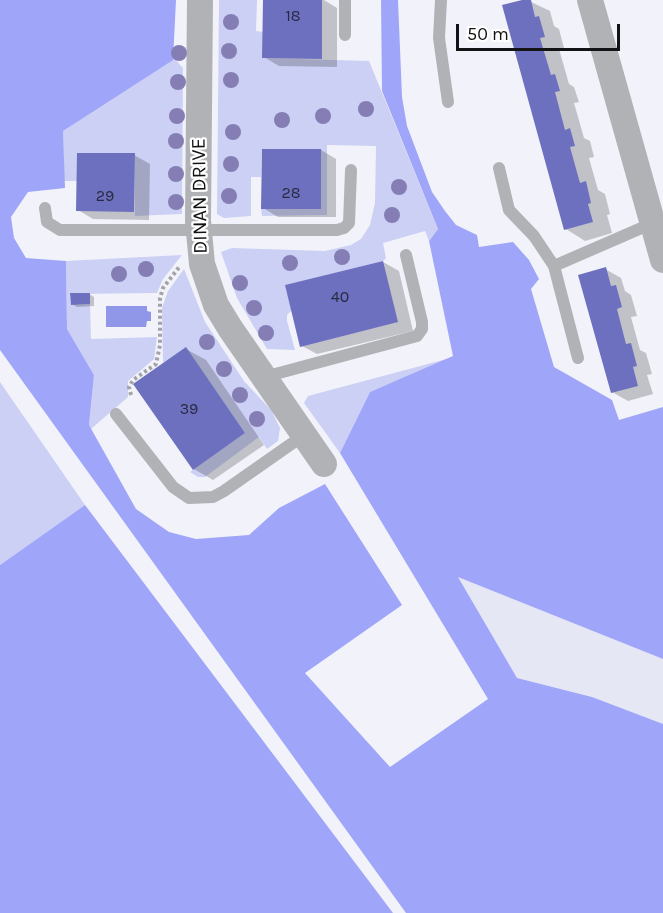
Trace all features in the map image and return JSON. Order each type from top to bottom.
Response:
[{"type":"street","name":"DINAN DRIVE","points":[[200,0],[198,238],[202,264],[216,305],[324,464]]},
{"type":"street","points":[[590,0],[663,260]]},
{"type":"lane","points":[[345,0],[345,35]]},
{"type":"lane","points":[[441,0],[439,38],[448,102]]},
{"type":"lane","points":[[499,168],[509,210],[534,236],[554,266],[578,358]]},
{"type":"lane","points":[[45,208],[47,222],[60,230],[198,238],[344,228],[351,214],[351,170]]},
{"type":"lane","points":[[554,266],[653,223]]},
{"type":"lane","points":[[264,377],[417,336],[422,329],[422,322],[406,255]]},
{"type":"lane","points":[[116,414],[173,487],[189,498],[213,497],[224,491],[304,435]]},
{"type":"path","points":[[131,395],[129,387],[134,380],[156,364],[163,288],[198,238]]},
{"type":"shaded area","points":[[0,0],[176,0],[173,60],[63,131],[65,188],[28,192],[11,217],[14,238],[26,258],[66,261],[67,329],[94,375],[89,425],[136,509],[169,532],[196,539],[249,535],[279,508],[325,484],[402,605],[305,673],[390,767],[488,699],[340,453],[370,392],[453,356],[429,241],[438,229],[382,91],[381,0],[398,0],[402,97],[407,126],[432,192],[456,225],[477,235],[479,247],[513,242],[529,260],[539,279],[531,289],[554,367],[612,400],[619,420],[663,407],[663,659],[458,577],[517,678],[592,697],[663,724],[663,913],[406,913],[0,350]]},
{"type":"shaded area","points":[[219,0],[257,0],[256,31],[263,32],[263,58],[369,61],[438,229],[429,241],[425,231],[383,243],[386,258],[383,261],[286,285],[292,310],[287,315],[287,321],[295,350],[267,349],[237,298],[221,252],[232,248],[325,251],[351,245],[361,239],[370,225],[375,203],[376,146],[327,145],[327,215],[262,216],[261,209],[321,209],[321,149],[262,149],[261,177],[251,177],[251,216],[224,218],[217,214]]},
{"type":"shaded area","points":[[173,57],[183,68],[182,214],[135,216],[135,153],[77,153],[77,181],[64,181],[63,131]]},
{"type":"shaded area","points":[[182,255],[163,279],[157,293],[70,294],[71,305],[90,304],[91,339],[157,337],[154,359],[128,381],[128,397],[91,429],[89,425],[94,375],[67,329],[66,261]]},
{"type":"shaded area","points":[[184,269],[205,322],[244,381],[271,410],[280,428],[278,441],[267,449],[259,437],[205,477],[198,477],[190,472],[245,433],[186,348],[163,363],[162,308],[168,291]]},
{"type":"shaded area","points":[[106,306],[147,306],[147,311],[151,312],[151,321],[147,321],[146,327],[106,327]]},
{"type":"shaded area","points":[[454,357],[370,392],[340,453],[304,403],[308,396]]},
{"type":"shaded area","points":[[0,382],[85,505],[0,565]]},
{"type":"shaded area","points":[[85,505],[393,913],[0,913],[0,565]]},
{"type":"shaded area","points":[[457,576],[663,659],[663,803],[592,697],[517,678]]},
{"type":"building","points":[[263,0],[322,0],[322,59],[262,58]]},
{"type":"building","points":[[531,0],[535,17],[539,16],[545,37],[540,38],[551,75],[555,74],[560,91],[555,92],[565,130],[570,128],[575,146],[570,147],[580,183],[586,181],[591,203],[588,204],[593,222],[564,230],[502,5]]},
{"type":"building","points":[[262,149],[321,149],[321,209],[261,209]]},
{"type":"building","points":[[77,153],[135,153],[134,212],[76,211]]},
{"type":"building","points":[[383,261],[398,322],[300,347],[285,285]]},
{"type":"building","points":[[606,267],[611,286],[616,285],[622,307],[617,309],[626,344],[631,343],[637,366],[633,367],[638,386],[611,393],[578,275]]},
{"type":"building","points":[[70,293],[90,293],[90,304],[71,305]]},
{"type":"building","points":[[186,347],[245,433],[193,470],[133,384]]}]
